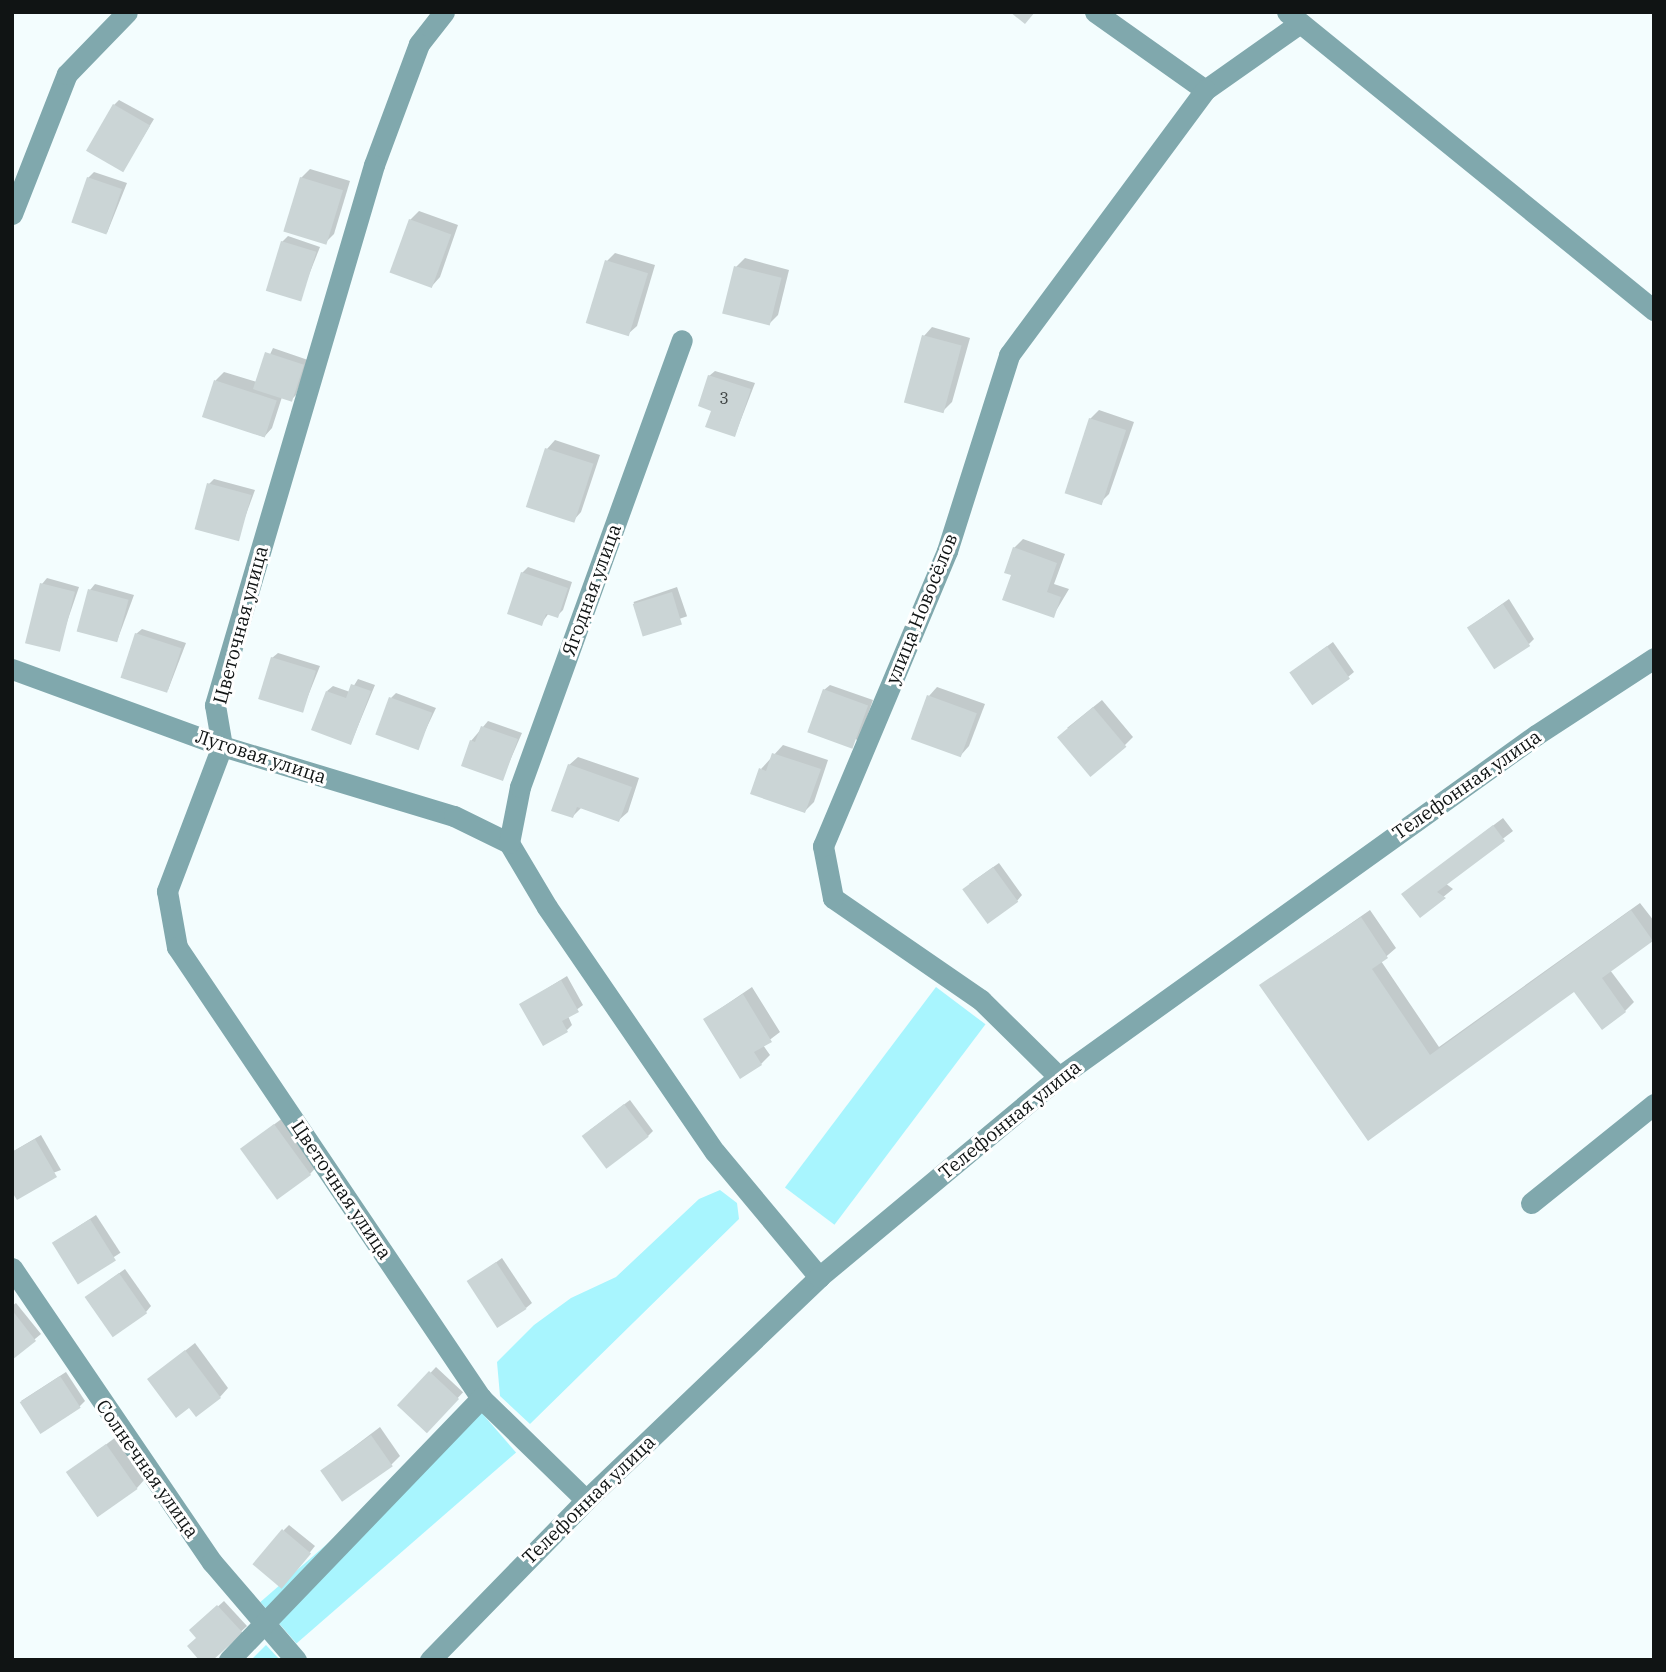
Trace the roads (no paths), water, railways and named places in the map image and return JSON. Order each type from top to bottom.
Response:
[{"type":"street","points":[[12,214],[67,74],[127,12]]},
{"type":"street","name":"Цветочная улица","points":[[444,12],[419,44],[370,178],[215,705],[222,746],[167,891],[177,947],[481,1398],[586,1500]]},
{"type":"street","points":[[1095,12],[1205,90]]},
{"type":"street","points":[[1293,17],[1654,310]]},
{"type":"street","name":"улица Новосёлов","points":[[1059,1077],[981,1000],[833,898],[823,846],[947,551],[1009,355],[1205,90],[1293,17]]},
{"type":"street","name":"Ягодная улица","points":[[509,843],[520,788],[682,340]]},
{"type":"street","name":"Телефонная улица","points":[[430,1660],[586,1500],[819,1277],[1059,1077],[1536,735],[1651,666]]},
{"type":"street","name":"Луговая улица","points":[[12,669],[222,746],[454,816],[509,843]]},
{"type":"street","points":[[509,843],[547,906],[715,1152],[819,1277]]},
{"type":"street","points":[[1531,1203],[1654,1104]]},
{"type":"street","name":"Солнечная улица","points":[[12,1268],[134,1452],[212,1562],[296,1660]]},
{"type":"street","points":[[229,1660],[481,1398]]}]
